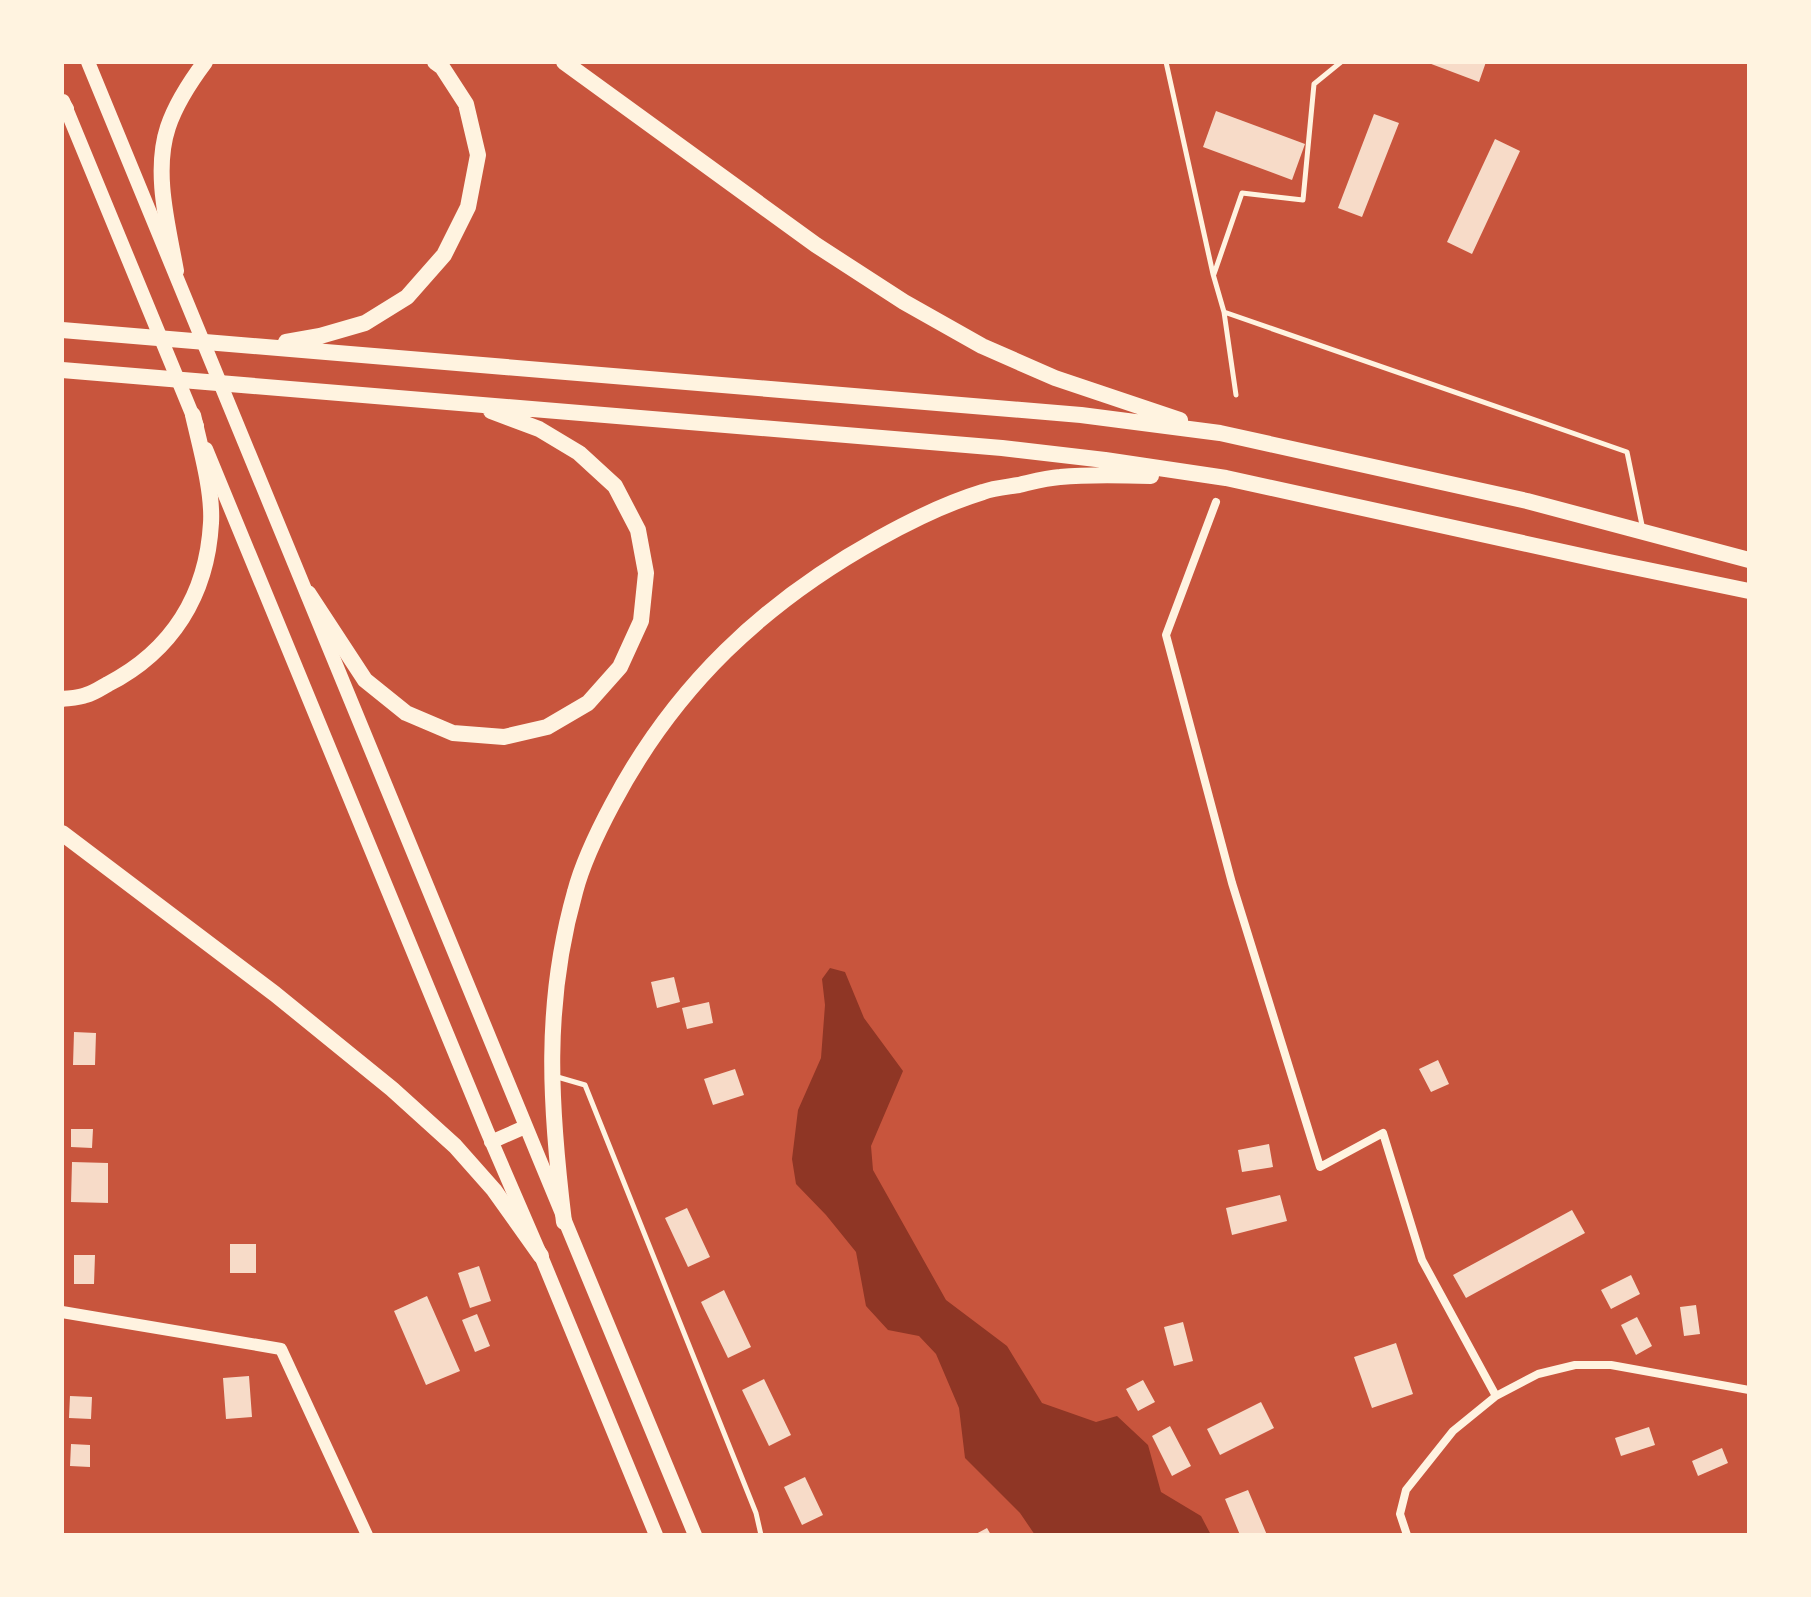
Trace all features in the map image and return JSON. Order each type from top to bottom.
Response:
[{"type":"highway","points":[[176,271],[161,171],[167,129],[184,90],[205,62]]},
{"type":"highway","points":[[263,347],[365,323],[407,297],[444,255],[468,207],[478,155],[466,104],[442,67],[435,62]]},
{"type":"highway","points":[[564,62],[816,245],[904,302],[982,346],[1055,378],[1220,433]]},
{"type":"highway","points":[[62,330],[1066,413],[1220,433],[1527,501],[1749,560]]},
{"type":"highway","points":[[65,373],[442,401],[1002,448],[1105,460],[1226,478],[1749,591]]},
{"type":"highway","points":[[308,593],[365,680],[406,713],[453,733],[504,737],[547,727],[588,703],[620,667],[641,621],[646,573],[638,530],[615,486],[579,453],[539,429],[497,413],[442,401]]},
{"type":"highway","points":[[62,699],[87,695],[128,674],[162,646],[189,607],[206,564],[211,520],[206,473],[193,415]]},
{"type":"highway","points":[[564,1222],[555,1152],[552,1075],[552,1028],[559,961],[575,890],[597,832],[630,770],[674,707],[724,651],[782,600],[841,560],[913,520],[985,491],[1059,477],[1134,475],[1226,478]]},
{"type":"highway","points":[[62,833],[275,994],[392,1089],[455,1146],[494,1190],[541,1256]]},
{"type":"main road","points":[[88,62],[695,1535]]},
{"type":"main road","points":[[63,104],[656,1535]]},
{"type":"main road","points":[[491,1142],[525,1127]]},
{"type":"street","points":[[1216,502],[1166,635],[1232,883],[1315,1152],[1320,1167],[1383,1133],[1422,1260],[1496,1396]]},
{"type":"street","points":[[62,1312],[281,1349],[367,1535]]},
{"type":"street","points":[[1407,1535],[1400,1514],[1406,1490],[1453,1431],[1496,1396],[1538,1374],[1575,1365],[1611,1365],[1749,1390]]},
{"type":"lane","points":[[1166,62],[1224,312],[1236,395]]},
{"type":"lane","points":[[1213,274],[1242,193],[1303,200],[1314,84],[1341,62]]},
{"type":"lane","points":[[1224,312],[1627,452],[1644,532]]},
{"type":"lane","points":[[552,1075],[585,1085],[756,1513],[761,1535]]},
{"type":"shaded area","points":[[830,968],[845,972],[864,1018],[903,1071],[871,1146],[873,1170],[946,1300],[1007,1346],[1042,1403],[1096,1422],[1117,1416],[1148,1445],[1161,1492],[1201,1516],[1211,1535],[1035,1535],[1020,1513],[965,1458],[959,1408],[936,1354],[919,1336],[888,1330],[866,1306],[856,1252],[796,1184],[792,1159],[798,1110],[821,1058],[825,1005],[822,979]]},
{"type":"building","points":[[1426,62],[1486,62],[1479,82]]},
{"type":"building","points":[[1216,111],[1305,144],[1292,180],[1203,147]]},
{"type":"building","points":[[1374,114],[1399,123],[1362,217],[1338,208]]},
{"type":"building","points":[[1495,139],[1520,151],[1472,254],[1447,242]]},
{"type":"building","points":[[674,977],[680,1002],[657,1008],[651,982]]},
{"type":"building","points":[[709,1002],[713,1023],[687,1029],[682,1008]]},
{"type":"building","points":[[74,1032],[96,1033],[95,1065],[73,1065]]},
{"type":"building","points":[[1438,1060],[1449,1084],[1431,1092],[1419,1069]]},
{"type":"building","points":[[735,1069],[744,1095],[713,1105],[704,1079]]},
{"type":"building","points":[[71,1129],[93,1129],[92,1148],[71,1147]]},
{"type":"building","points":[[1269,1144],[1273,1167],[1242,1172],[1238,1150]]},
{"type":"building","points":[[72,1162],[108,1163],[108,1203],[71,1202]]},
{"type":"building","points":[[1280,1195],[1287,1221],[1232,1235],[1226,1208]]},
{"type":"building","points":[[687,1208],[710,1257],[688,1267],[665,1218]]},
{"type":"building","points":[[1572,1210],[1585,1233],[1466,1298],[1453,1275]]},
{"type":"building","points":[[230,1244],[256,1244],[256,1273],[230,1273]]},
{"type":"building","points":[[74,1255],[95,1255],[94,1284],[74,1284]]},
{"type":"building","points":[[479,1266],[491,1301],[470,1308],[458,1273]]},
{"type":"building","points":[[1631,1275],[1640,1294],[1611,1309],[1601,1290]]},
{"type":"building","points":[[724,1290],[751,1347],[728,1358],[701,1302]]},
{"type":"building","points":[[427,1296],[460,1371],[426,1385],[394,1311]]},
{"type":"building","points":[[1696,1305],[1700,1334],[1684,1336],[1680,1307]]},
{"type":"building","points":[[477,1314],[490,1346],[475,1352],[462,1320]]},
{"type":"building","points":[[1637,1317],[1652,1346],[1636,1355],[1621,1325]]},
{"type":"building","points":[[1183,1322],[1193,1361],[1174,1366],[1164,1327]]},
{"type":"building","points":[[1396,1343],[1413,1394],[1372,1408],[1354,1357]]},
{"type":"building","points":[[249,1376],[252,1417],[226,1419],[223,1378]]},
{"type":"building","points":[[764,1379],[791,1435],[769,1446],[742,1390]]},
{"type":"building","points":[[1143,1380],[1155,1402],[1138,1411],[1126,1389]]},
{"type":"building","points":[[70,1396],[92,1397],[91,1419],[69,1418]]},
{"type":"building","points":[[1261,1402],[1274,1428],[1220,1455],[1207,1429]]},
{"type":"building","points":[[1170,1426],[1191,1466],[1172,1476],[1152,1436]]},
{"type":"building","points":[[1649,1427],[1655,1445],[1621,1456],[1615,1438]]},
{"type":"building","points":[[71,1444],[90,1445],[90,1467],[70,1466]]},
{"type":"building","points":[[1722,1448],[1728,1463],[1698,1476],[1692,1461]]},
{"type":"building","points":[[805,1477],[823,1515],[802,1525],[784,1487]]},
{"type":"building","points":[[1248,1490],[1267,1535],[1240,1535],[1225,1499]]},
{"type":"building","points":[[987,1528],[991,1535],[974,1535]]}]
